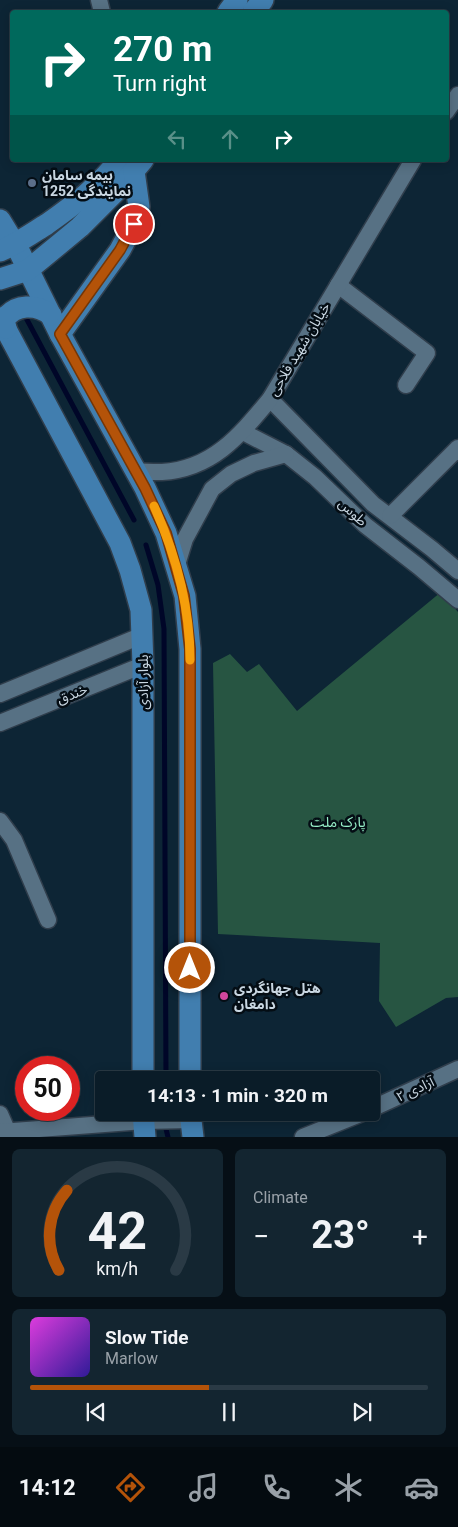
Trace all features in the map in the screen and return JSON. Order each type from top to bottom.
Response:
[{"type":"main road","points":[[255,10],[263,0]]},
{"type":"main road","points":[[8,248],[67,210],[90,192],[109,172],[132,164]]},
{"type":"main road","points":[[0,279],[28,270],[80,227],[132,164]]},
{"type":"main road","points":[[60,334],[120,250],[134,224],[139,208],[132,164]]},
{"type":"main road","points":[[0,220],[8,248],[28,270],[60,334],[145,488],[166,533],[184,596],[190,649],[190,1071]]},
{"type":"main road","points":[[3,323],[9,312],[16,310],[37,307],[51,315]]},
{"type":"main road","name":"بلوار آزادی","points":[[3,323],[120,543],[141,610],[143,635],[143,1071]]},
{"type":"street","points":[[449,108],[458,95]]},
{"type":"street","name":"خیابان شهید فلاحی","points":[[135,471],[163,472],[190,467],[222,451],[243,432],[270,399],[412,162]]},
{"type":"street","points":[[338,285],[428,353],[406,385]]},
{"type":"street","name":"طوس","points":[[270,399],[374,504],[458,570]]},
{"type":"street","name":"طوس","points":[[243,432],[286,454],[315,477],[365,525],[419,566],[458,600]]},
{"type":"street","points":[[390,516],[458,448]]},
{"type":"street","points":[[176,568],[185,539],[212,489],[231,474],[254,463],[286,454]]},
{"type":"street","name":"خندق","points":[[0,694],[143,635]]},
{"type":"street","name":"خندق","points":[[0,723],[143,665]]},
{"type":"street","points":[[0,820],[14,840],[48,920]]},
{"type":"street","name":"آزادی ۲","points":[[380,1106],[458,1069]]},
{"type":"street","points":[[0,1114],[3,1131],[144,1123],[191,1123]]},
{"type":"street","points":[[303,1137],[343,1121]]},
{"type":"green space","name":"پارک ملت","points":[[441,592],[458,612],[458,997],[446,998],[396,1027],[379,1001],[380,943],[218,934],[213,663],[230,654],[247,672],[259,664],[297,711]]},
{"type":"waterway","points":[[25,316],[134,520]]},
{"type":"waterway","points":[[146,545],[158,585],[164,629],[166,1071]]},
{"type":"waterway","points":[[166,1129],[168,1137]]},
{"type":"slow traffic","points":[[154,506],[166,533],[184,596],[190,660]]},
{"type":"place","name":"بیمه سامان نمایندگی 1252","points":[[32,183]]},
{"type":"place","name":"هتل جهانگردى دامغان","points":[[224,996]]},
{"type":"route","points":[[134,224],[120,250],[60,334],[145,488],[166,533],[184,596],[190,649],[190,968]]}]
